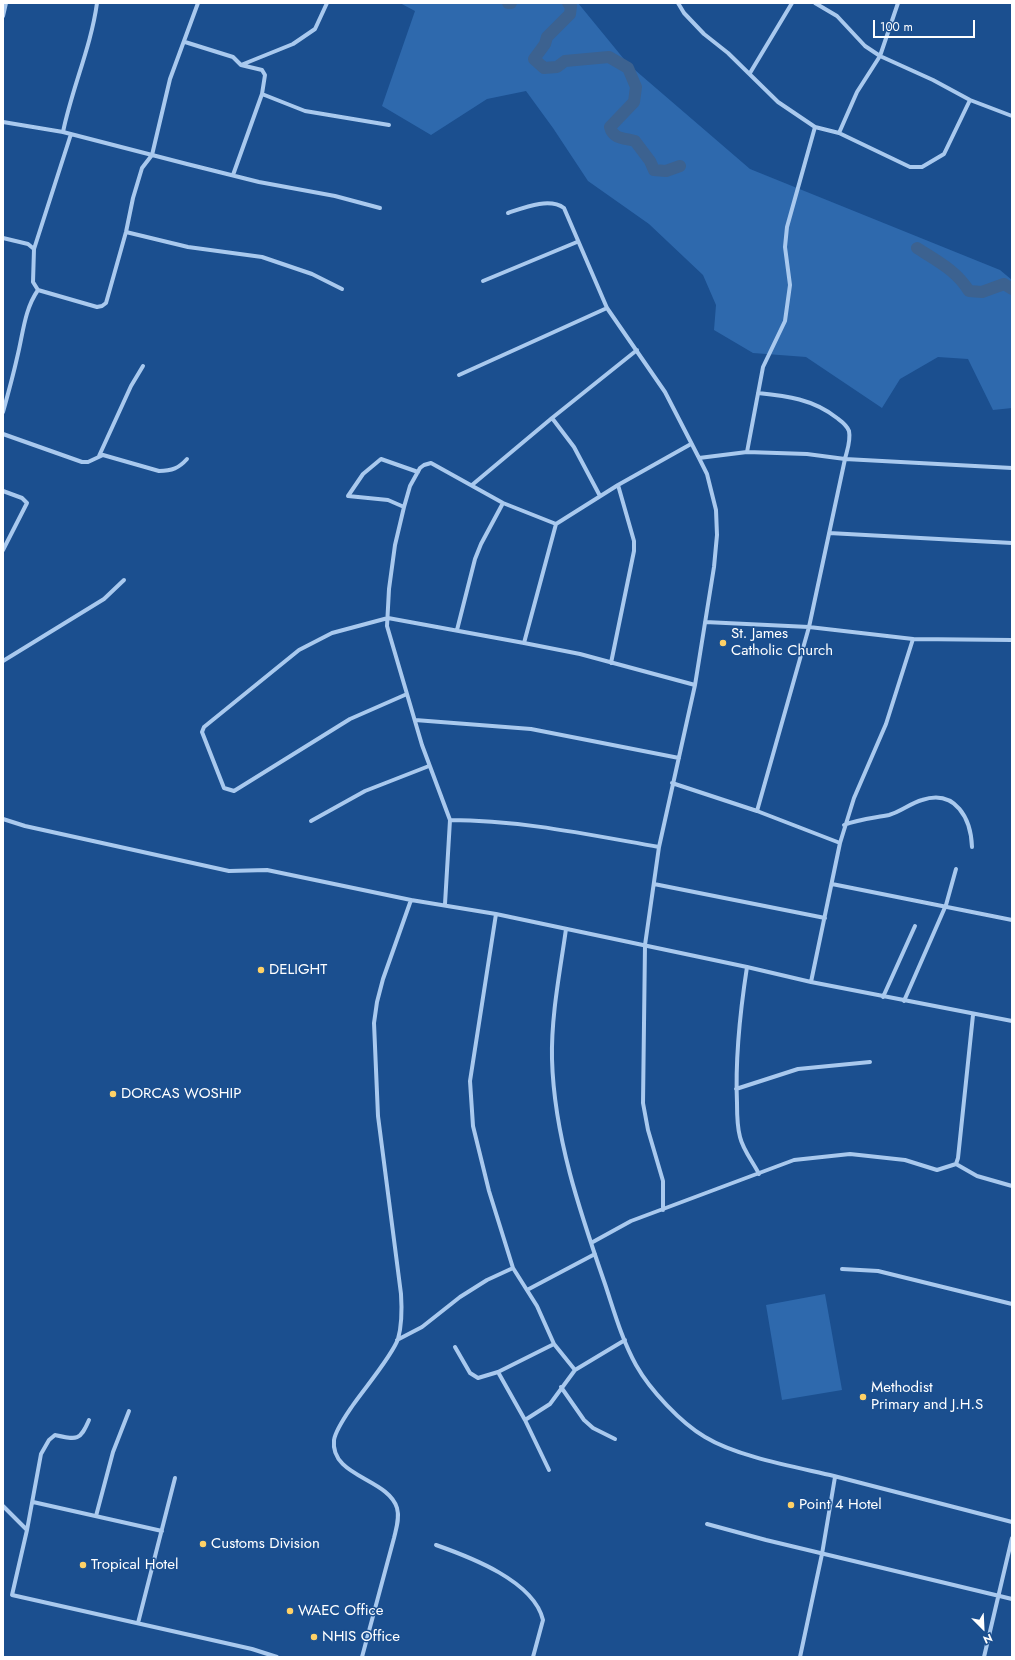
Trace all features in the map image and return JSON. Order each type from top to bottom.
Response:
[{"type":"street","points":[[3,16],[3,10],[6,3]]},
{"type":"street","points":[[63,132],[69,101],[93,24],[96,3]]},
{"type":"street","points":[[71,134],[34,249],[33,282],[38,290],[97,307],[106,303],[142,168],[152,155],[170,79],[185,42],[198,3]]},
{"type":"street","points":[[241,65],[293,44],[314,29],[327,3]]},
{"type":"street","points":[[678,3],[684,13],[704,34],[750,74],[778,102],[815,126],[839,133],[910,167],[922,167],[944,154],[970,100]]},
{"type":"street","points":[[750,74],[792,3]]},
{"type":"street","points":[[816,3],[837,16],[865,46],[880,56],[933,80],[970,100],[1012,116]]},
{"type":"street","points":[[839,133],[857,92],[880,56],[897,3]]},
{"type":"street","points":[[185,42],[234,57],[241,65],[262,70],[265,74],[262,94],[233,175]]},
{"type":"street","points":[[262,94],[305,111],[389,125]]},
{"type":"street","points":[[3,122],[63,132],[233,175],[335,196],[380,208]]},
{"type":"street","points":[[747,452],[763,367],[779,337],[785,321],[790,285],[785,247],[787,227],[815,126]]},
{"type":"street","points":[[508,213],[552,203],[560,204],[564,208],[577,242],[607,308],[665,392],[691,444],[700,458],[707,474],[715,504],[717,535],[705,622],[695,685],[659,847],[645,945],[643,1103],[648,1130],[663,1181],[663,1210]]},
{"type":"street","points":[[126,232],[188,247],[262,257],[312,274],[342,289]]},
{"type":"street","points":[[3,238],[28,244],[34,249]]},
{"type":"street","points":[[483,281],[577,242]]},
{"type":"street","points":[[3,412],[25,320],[32,298],[38,290]]},
{"type":"street","points":[[459,375],[607,308]]},
{"type":"street","points":[[472,485],[637,350]]},
{"type":"street","points":[[99,456],[131,386],[143,366]]},
{"type":"street","points":[[757,811],[809,628],[845,459],[850,442],[848,430],[844,423],[812,402],[790,396],[758,393]]},
{"type":"street","points":[[552,418],[574,447],[600,496]]},
{"type":"street","points":[[3,434],[82,462],[88,462],[103,454],[159,471],[176,469],[187,458]]},
{"type":"street","points":[[524,643],[556,524],[618,485],[691,444]]},
{"type":"street","points":[[700,458],[747,452],[808,454],[845,459],[1012,468]]},
{"type":"street","points":[[404,507],[388,500],[348,496],[363,474],[380,459],[418,472]]},
{"type":"street","points":[[445,904],[450,820],[429,766],[388,630],[389,589],[404,507],[410,486],[424,465],[431,463],[503,503],[556,524]]},
{"type":"street","points":[[611,662],[634,552],[634,540],[618,485]]},
{"type":"street","points":[[3,491],[22,498],[27,503],[3,550]]},
{"type":"street","points":[[457,630],[475,559],[481,544],[503,503]]},
{"type":"street","points":[[829,533],[1012,542]]},
{"type":"street","points":[[3,661],[104,599],[124,580]]},
{"type":"street","points":[[407,694],[350,719],[234,791],[224,788],[202,732],[204,727],[299,650],[332,633],[388,618],[580,654],[695,685]]},
{"type":"street","points":[[705,622],[809,628],[912,639],[1012,640]]},
{"type":"street","points":[[811,982],[844,825],[886,724],[912,639]]},
{"type":"street","points":[[415,720],[531,729],[679,758]]},
{"type":"street","points":[[311,821],[365,791],[429,766]]},
{"type":"street","points":[[672,784],[757,811],[840,843]]},
{"type":"street","points":[[844,825],[872,816],[890,814],[923,799],[937,797],[949,800],[966,817],[971,832],[972,847]]},
{"type":"street","points":[[3,819],[25,826],[229,871],[267,870],[411,900],[445,904],[645,945],[882,997],[1012,1021]]},
{"type":"street","points":[[450,820],[530,826],[659,847]]},
{"type":"street","points":[[904,1001],[946,905],[956,869]]},
{"type":"street","points":[[654,884],[825,918]]},
{"type":"street","points":[[832,884],[946,905],[1012,920]]},
{"type":"street","points":[[362,1657],[394,1538],[398,1520],[397,1508],[393,1500],[380,1489],[341,1463],[335,1453],[334,1439],[346,1415],[398,1340],[402,1314],[401,1294],[378,1116],[374,1023],[377,1002],[383,979],[411,900]]},
{"type":"street","points":[[496,914],[470,1081],[471,1108],[482,1163],[512,1268],[537,1306],[554,1344],[575,1370]]},
{"type":"street","points":[[882,997],[915,926]]},
{"type":"street","points":[[566,929],[552,1038],[553,1071],[565,1152],[591,1243],[624,1340],[635,1363],[649,1383],[691,1428],[723,1446],[747,1454],[1012,1522]]},
{"type":"street","points":[[747,967],[741,1009],[736,1066],[736,1089],[740,1138],[759,1174]]},
{"type":"street","points":[[956,1164],[958,1158],[973,1015]]},
{"type":"street","points":[[736,1089],[798,1069],[870,1062]]},
{"type":"street","points":[[591,1243],[631,1221],[794,1160],[850,1154],[905,1160],[937,1170],[956,1164],[977,1176],[1012,1186]]},
{"type":"street","points":[[527,1290],[595,1254]]},
{"type":"street","points":[[398,1340],[422,1327],[460,1297],[487,1280],[512,1268]]},
{"type":"street","points":[[842,1268],[878,1271],[1012,1304]]},
{"type":"street","points":[[525,1420],[550,1404],[575,1370],[624,1340]]},
{"type":"street","points":[[455,1346],[470,1373],[475,1377],[483,1377],[498,1372],[554,1344]]},
{"type":"street","points":[[498,1372],[525,1420],[550,1470]]},
{"type":"street","points":[[561,1388],[584,1420],[593,1428],[615,1439]]},
{"type":"street","points":[[96,1516],[113,1452],[129,1411]]},
{"type":"street","points":[[89,1420],[84,1432],[79,1438],[71,1439],[55,1435],[49,1440],[42,1454],[28,1530],[12,1595],[252,1649],[278,1657]]},
{"type":"street","points":[[800,1657],[822,1554],[835,1476]]},
{"type":"street","points":[[138,1623],[176,1478]]},
{"type":"street","points":[[33,1502],[162,1531]]},
{"type":"street","points":[[3,1506],[28,1530]]},
{"type":"street","points":[[707,1524],[822,1554],[1012,1599]]},
{"type":"street","points":[[984,1657],[1012,1538]]},
{"type":"street","points":[[436,1545],[462,1554],[501,1573],[535,1602],[543,1620],[533,1657]]},
{"type":"shaded area","points":[[400,3],[578,3],[628,64],[750,169],[1000,270],[1012,280],[1012,408],[993,410],[968,359],[938,357],[900,379],[882,408],[806,357],[753,353],[714,330],[716,305],[703,275],[649,224],[588,181],[553,128],[526,91],[487,99],[431,135],[382,106],[415,11]]},
{"type":"shaded area","points":[[825,1294],[842,1390],[782,1400],[766,1305]]},
{"type":"waterway","points":[[568,3],[571,6],[570,14],[547,37],[545,44],[534,59],[544,68],[557,67],[565,61],[609,57],[628,68],[636,87],[634,102],[610,127],[611,131],[616,136],[635,141],[650,161],[654,170],[666,171],[680,166]]},
{"type":"waterway","points":[[917,248],[952,272],[969,291],[982,292],[1004,284],[1012,289]]},
{"type":"place","name":"St. James Catholic Church","points":[[723,643]]},
{"type":"place","name":"DELIGHT","points":[[261,970]]},
{"type":"place","name":"DORCAS WOSHIP","points":[[113,1094]]},
{"type":"place","name":"Methodist Primary and J.H.S","points":[[863,1397]]},
{"type":"place","name":"Point 4 Hotel","points":[[791,1505]]},
{"type":"place","name":"Customs Division","points":[[203,1544]]},
{"type":"place","name":"Tropical Hotel","points":[[83,1565]]},
{"type":"place","name":"WAEC Office","points":[[290,1611]]},
{"type":"place","name":"NHIS Office","points":[[314,1637]]}]
